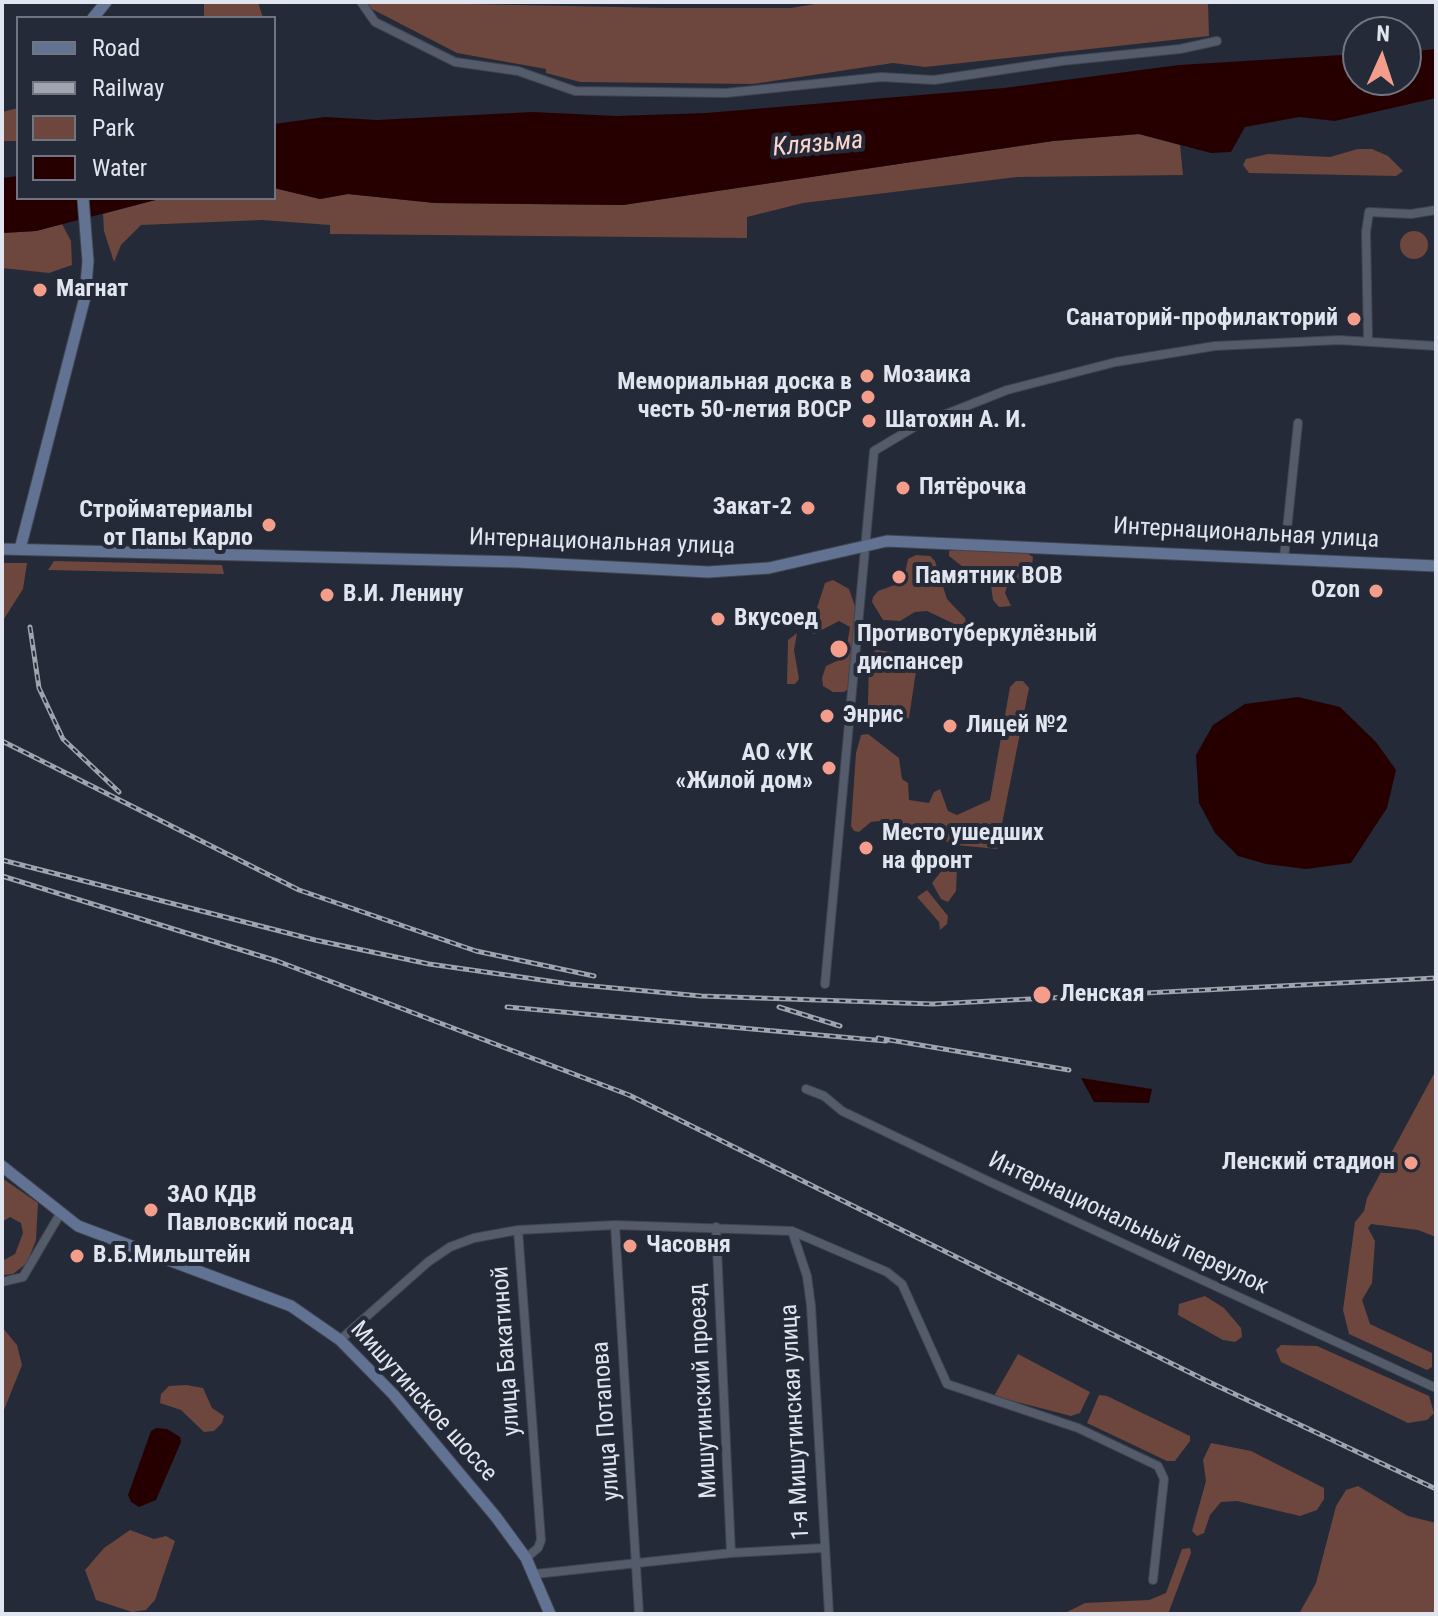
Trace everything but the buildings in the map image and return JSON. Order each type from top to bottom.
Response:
[{"type":"street","points":[[361,2],[375,22],[455,62],[518,71],[575,91],[726,93],[881,77],[934,80],[1062,61],[1180,49],[1217,41]]},
{"type":"street","points":[[20,549],[85,297],[87,242],[83,200]]},
{"type":"street","points":[[1368,341],[1366,232],[1369,212],[1433,212]]},
{"type":"street","points":[[825,984],[868,545],[874,451],[916,426],[1007,390],[1116,362],[1212,346],[1368,341],[1436,346]]},
{"type":"street","points":[[1284,558],[1298,423]]},
{"type":"street","name":"Интернациональная улица","points":[[2,549],[504,561],[708,572],[769,568],[887,541],[1436,566]]},
{"type":"street","name":"Интернациональный переулок","points":[[806,1089],[824,1096],[842,1111],[988,1181],[1436,1388]]},
{"type":"street","name":"Мишутинское шоссе","points":[[2,1166],[60,1214],[94,1234],[291,1306],[340,1340],[393,1394],[526,1558],[550,1614]]},
{"type":"street","points":[[2,1282],[23,1277],[60,1214]]},
{"type":"street","points":[[340,1340],[450,1247],[474,1238],[518,1230],[615,1225],[792,1231],[887,1272],[902,1284],[947,1384],[1078,1428],[1158,1466],[1164,1479],[1153,1580]]},
{"type":"street","name":"улица Потапова","points":[[615,1225],[639,1614]]},
{"type":"street","name":"Мишутинский проезд","points":[[716,1227],[731,1553]]},
{"type":"street","name":"улица Бакатиной","points":[[518,1230],[541,1540],[538,1548],[526,1558]]},
{"type":"street","name":"1-я Мишутинская улица","points":[[792,1231],[807,1276],[811,1306],[829,1614]]},
{"type":"street","points":[[535,1574],[731,1553],[823,1548]]},
{"type":"green space","points":[[204,2],[258,2],[262,16],[204,16]]},
{"type":"green space","points":[[367,2],[791,8],[827,2],[1208,2],[1209,36],[925,67],[893,63],[753,84],[580,82],[546,73],[546,69],[457,53],[368,7]]},
{"type":"green space","points":[[16,108],[16,141],[2,141],[2,112]]},
{"type":"green space","points":[[1139,134],[1180,145],[1183,175],[1017,177],[803,203],[747,217],[747,238],[330,234],[330,225],[262,220],[141,225],[121,245],[114,262],[104,231],[103,214],[156,200],[276,200],[276,188],[320,199],[348,194],[435,203],[623,205],[1053,141]]},
{"type":"green space","points":[[1358,149],[1372,149],[1388,156],[1403,171],[1396,176],[1249,173],[1243,165],[1246,159],[1268,154],[1330,157]]},
{"type":"green space","points":[[62,224],[71,241],[72,265],[49,273],[2,268],[2,233],[36,231]]},
{"type":"green space","points":[[1414,231],[1424,235],[1428,245],[1424,255],[1414,259],[1404,255],[1400,245],[1404,235]]},
{"type":"green space","points":[[949,551],[1027,553],[1033,557],[1030,587],[1017,579],[1008,583],[1005,593],[1011,606],[999,607],[993,600],[990,578],[978,575],[972,580],[963,567],[949,556]]},
{"type":"green space","points":[[916,555],[930,556],[935,561],[947,599],[965,618],[967,625],[963,628],[927,611],[915,612],[900,621],[883,620],[872,602],[873,597],[878,591],[903,582],[908,559]]},
{"type":"green space","points":[[54,561],[222,565],[224,574],[48,570]]},
{"type":"green space","points":[[2,563],[27,563],[23,589],[2,622]]},
{"type":"green space","points":[[833,580],[849,589],[856,609],[848,689],[844,692],[833,692],[823,686],[822,678],[826,666],[845,657],[850,627],[839,621],[814,634],[810,630],[825,583]]},
{"type":"green space","points":[[874,626],[898,631],[908,637],[910,643],[874,636]]},
{"type":"green space","points":[[797,633],[794,650],[799,679],[795,684],[787,684],[788,640]]},
{"type":"green space","points":[[876,650],[918,658],[909,718],[887,720],[875,715],[868,705],[869,657]]},
{"type":"green space","points":[[1016,681],[1023,681],[1029,688],[997,849],[956,845],[888,820],[871,822],[859,832],[854,831],[851,826],[856,753],[861,735],[868,734],[899,758],[902,779],[908,783],[909,800],[929,803],[934,792],[940,789],[948,811],[957,815],[990,800],[1010,687]]},
{"type":"green space","points":[[950,860],[955,860],[957,868],[956,891],[948,902],[941,899],[932,883]]},
{"type":"green space","points":[[927,890],[948,916],[947,924],[940,930],[939,922],[917,897]]},
{"type":"green space","points":[[1436,1070],[1436,1237],[1418,1230],[1371,1224],[1368,1228],[1375,1241],[1372,1283],[1362,1300],[1370,1324],[1432,1353],[1432,1367],[1427,1370],[1349,1334],[1343,1310],[1355,1222],[1364,1211],[1367,1198]]},
{"type":"green space","points":[[2,1178],[38,1203],[36,1240],[27,1263],[13,1274],[4,1275],[2,1261],[15,1254],[23,1233],[21,1223],[10,1217],[2,1222]]},
{"type":"green space","points":[[1205,1296],[1224,1308],[1241,1328],[1242,1337],[1235,1342],[1223,1340],[1178,1315],[1179,1304]]},
{"type":"green space","points":[[2,1327],[17,1345],[22,1365],[2,1415]]},
{"type":"green space","points":[[1281,1345],[1317,1346],[1429,1396],[1434,1413],[1427,1420],[1408,1423],[1281,1362],[1276,1350]]},
{"type":"green space","points":[[1018,1354],[1090,1392],[1080,1413],[1071,1416],[994,1396]]},
{"type":"green space","points":[[169,1386],[203,1388],[212,1408],[224,1416],[214,1431],[204,1432],[181,1410],[160,1403],[161,1394]]},
{"type":"green space","points":[[1099,1395],[1190,1436],[1190,1441],[1175,1461],[1167,1461],[1087,1423]]},
{"type":"green space","points":[[1211,1443],[1251,1451],[1324,1488],[1324,1499],[1317,1510],[1300,1516],[1237,1501],[1221,1502],[1210,1515],[1204,1533],[1197,1536],[1192,1531],[1206,1481],[1203,1460]]},
{"type":"green space","points":[[1358,1486],[1408,1516],[1436,1523],[1436,1614],[1299,1614],[1316,1583],[1336,1506],[1346,1490]]},
{"type":"green space","points":[[130,1530],[154,1539],[166,1536],[175,1541],[155,1600],[146,1610],[132,1612],[96,1600],[85,1570],[104,1548]]},
{"type":"green space","points":[[1190,1548],[1191,1553],[1168,1614],[1063,1614],[1085,1603],[1149,1600],[1166,1593],[1182,1549]]},
{"type":"water","name":"Клязьма","points":[[1436,49],[1436,98],[1335,121],[1299,117],[1245,127],[1231,152],[1211,153],[1139,134],[1053,141],[623,205],[435,203],[348,194],[320,199],[276,188],[276,124],[325,117],[377,120],[532,112],[617,116],[706,113],[1004,88],[1179,65],[1342,55],[1342,96],[1422,96],[1422,50]]},
{"type":"water","points":[[16,176],[16,200],[155,200],[36,231],[2,233],[2,178]]},
{"type":"water","points":[[1298,697],[1340,707],[1376,742],[1396,770],[1387,808],[1351,863],[1306,869],[1266,864],[1238,856],[1215,833],[1199,803],[1196,755],[1213,725],[1245,704]]},
{"type":"water","points":[[1081,1078],[1152,1089],[1149,1103],[1094,1102]]},
{"type":"water","points":[[167,1429],[180,1437],[181,1442],[156,1500],[139,1507],[131,1502],[128,1495],[151,1431]]},
{"type":"railway","points":[[30,627],[39,688],[63,739],[119,792]]},
{"type":"railway","points":[[2,741],[299,890],[476,951],[594,976]]},
{"type":"railway","points":[[2,860],[315,940],[429,964],[570,984],[701,996],[933,1004],[1436,978]]},
{"type":"railway","points":[[2,876],[277,961],[629,1095],[1209,1382],[1436,1489]]},
{"type":"railway","points":[[507,1007],[886,1041]]},
{"type":"railway","points":[[779,1007],[840,1026]]},
{"type":"railway","points":[[878,1038],[1069,1070]]},
{"type":"place","name":"Магнат","points":[[40,290]]},
{"type":"place","name":"Санаторий-профилакторий","points":[[1354,319]]},
{"type":"place","name":"Мозаика","points":[[867,376]]},
{"type":"place","name":"Мемориальная доска в честь 50-летия ВОСР","points":[[868,397]]},
{"type":"place","name":"Шатохин А. И.","points":[[869,421]]},
{"type":"place","name":"Пятёрочка","points":[[903,488]]},
{"type":"place","name":"Закат-2","points":[[808,508]]},
{"type":"place","name":"Стройматериалы от Папы Карло","points":[[269,525]]},
{"type":"place","name":"Памятник ВОВ","points":[[899,577]]},
{"type":"place","name":"Ozon","points":[[1376,591]]},
{"type":"place","name":"В.И. Ленину","points":[[327,595]]},
{"type":"place","name":"Вкусоед","points":[[718,619]]},
{"type":"place","name":"Противотуберкулёзный диспансер","points":[[839,649]]},
{"type":"place","name":"Энрис","points":[[827,716]]},
{"type":"place","name":"Лицей №2","points":[[950,726]]},
{"type":"place","name":"АО «УК «Жилой дом»","points":[[829,768]]},
{"type":"place","name":"Место ушедших на фронт","points":[[866,848]]},
{"type":"place","name":"Ленская","points":[[1042,995]]},
{"type":"place","name":"Ленский стадион","points":[[1411,1163]]},
{"type":"place","name":"ЗАО КДВ Павловский посад","points":[[151,1210]]},
{"type":"place","name":"Часовня","points":[[630,1246]]},
{"type":"place","name":"В.Б.Мильштейн","points":[[77,1256]]}]
